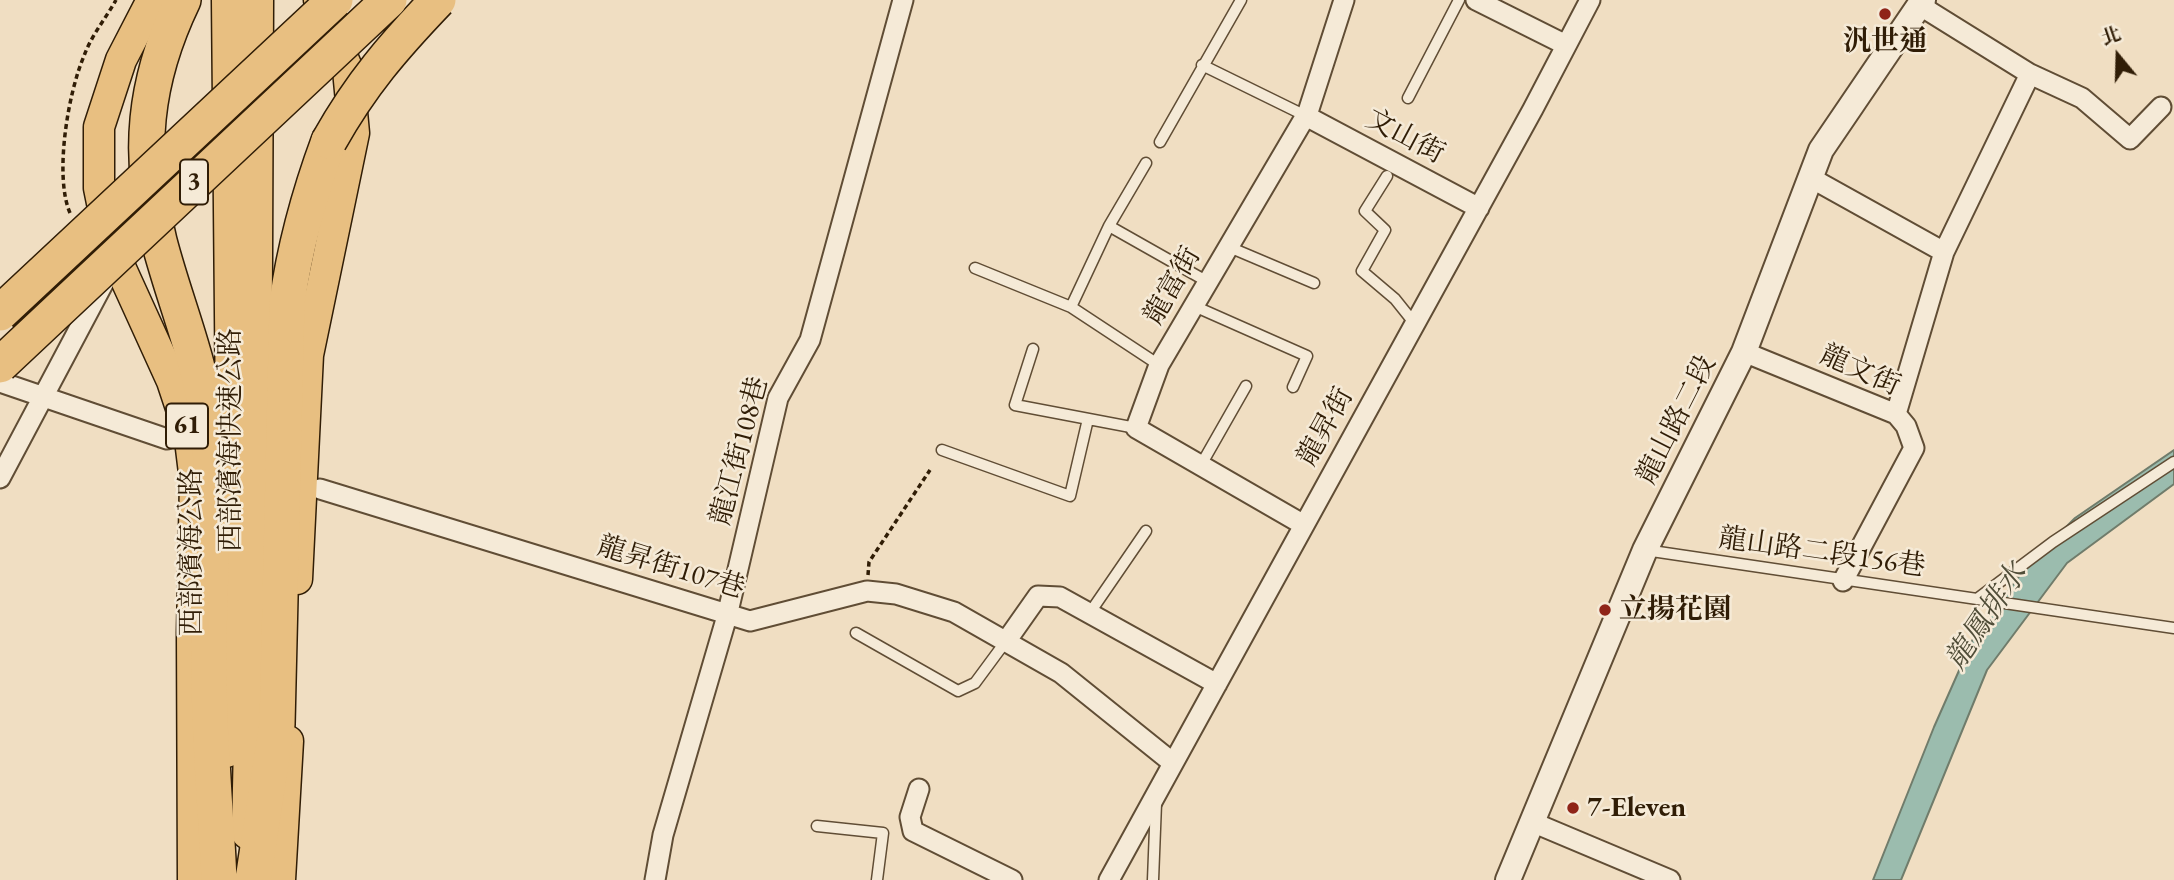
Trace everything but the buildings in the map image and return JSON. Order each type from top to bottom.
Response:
[{"type":"highway","points":[[183,0],[157,62],[145,132],[148,182],[159,242],[197,362],[208,426],[212,515],[209,676],[194,880]]},
{"type":"highway","name":"西部濱海快速公路","points":[[221,880],[233,520],[228,0]]},
{"type":"highway","name":"西部濱海快速公路","points":[[247,880],[255,517],[257,0]]},
{"type":"highway","name":"3","points":[[0,313],[335,0]]},
{"type":"highway","name":"3","points":[[1,380],[389,0]]},
{"type":"highway","points":[[253,880],[277,724],[287,303],[295,246],[309,194],[329,141],[357,92],[387,53],[438,0]]},
{"type":"highway","points":[[209,676],[221,880]]},
{"type":"main road","name":"西部濱海公路","points":[[152,0],[121,60],[99,127],[99,188],[111,247],[172,381],[189,432],[195,481],[192,633],[194,880]]},
{"type":"main road","points":[[280,880],[308,355],[354,133],[348,70],[319,0]]},
{"type":"street","name":"龍江街108巷","points":[[654,880],[663,835],[727,616],[778,398],[810,340],[903,0]]},
{"type":"street","name":"龍富街","points":[[1136,428],[1159,365],[1306,116],[1344,0]]},
{"type":"street","points":[[1476,0],[1566,45]]},
{"type":"street","name":"龍昇街","points":[[1109,880],[1156,799],[1590,0]]},
{"type":"street","points":[[1921,2],[2030,74],[2082,98],[2130,139],[2161,107]]},
{"type":"street","name":"龍山路二段","points":[[1508,880],[1645,550],[1744,352],[1821,150],[1921,2]]},
{"type":"street","points":[[1896,414],[1944,252],[2030,74]]},
{"type":"street","name":"文山街","points":[[1306,116],[1479,208]]},
{"type":"street","points":[[1811,178],[1944,252]]},
{"type":"street","points":[[0,478],[100,286],[119,267]]},
{"type":"street","name":"龍文街","points":[[1744,352],[1896,414],[1906,426],[1914,448],[1843,581]]},
{"type":"street","points":[[1,380],[167,439]]},
{"type":"street","points":[[1136,428],[1304,525]]},
{"type":"street","name":"龍昇街107巷","points":[[320,489],[750,621],[773,618],[867,592],[897,594],[954,612],[1061,673],[1173,764]]},
{"type":"street","points":[[1007,640],[1038,596],[1060,597],[1217,684]]},
{"type":"street","points":[[919,789],[910,817],[913,831],[1012,880]]},
{"type":"street","points":[[1532,822],[1670,880]]},
{"type":"lane","points":[[1160,142],[1241,0]]},
{"type":"lane","points":[[1408,98],[1459,0]]},
{"type":"lane","points":[[1202,65],[1306,116]]},
{"type":"lane","points":[[1071,307],[1109,226],[1146,163]]},
{"type":"lane","points":[[1387,176],[1365,211],[1385,229],[1362,271],[1395,299],[1415,325]]},
{"type":"lane","points":[[1109,226],[1208,282]]},
{"type":"lane","points":[[1229,247],[1314,283]]},
{"type":"lane","points":[[975,268],[1071,307],[1159,365]]},
{"type":"lane","points":[[1194,306],[1307,356],[1293,387]]},
{"type":"lane","points":[[1033,349],[1015,405],[1136,428]]},
{"type":"lane","points":[[1201,465],[1246,386]]},
{"type":"lane","points":[[942,450],[1070,496],[1088,419]]},
{"type":"lane","points":[[1977,599],[2053,542],[2174,462]]},
{"type":"lane","points":[[1089,614],[1146,531]]},
{"type":"lane","name":"龍山路二段156巷","points":[[1645,550],[2174,628]]},
{"type":"lane","points":[[856,633],[958,691],[975,683],[1007,640]]},
{"type":"lane","points":[[1153,880],[1156,799]]},
{"type":"lane","points":[[817,826],[883,833],[877,880]]},
{"type":"path","points":[[867,592],[869,562],[930,470]]},
{"type":"shaded area","points":[[2174,450],[2174,484],[2067,563],[1987,670],[1901,880],[1873,880],[1934,727],[1973,639],[2026,567],[2075,518]]},
{"type":"place","name":"汎世通","points":[[1885,14]]},
{"type":"place","name":"立揚花園","points":[[1605,610]]},
{"type":"place","name":"7-Eleven","points":[[1573,808]]},
{"type":"water label","name":"龍鳳排水","points":[[1987,617]]}]
